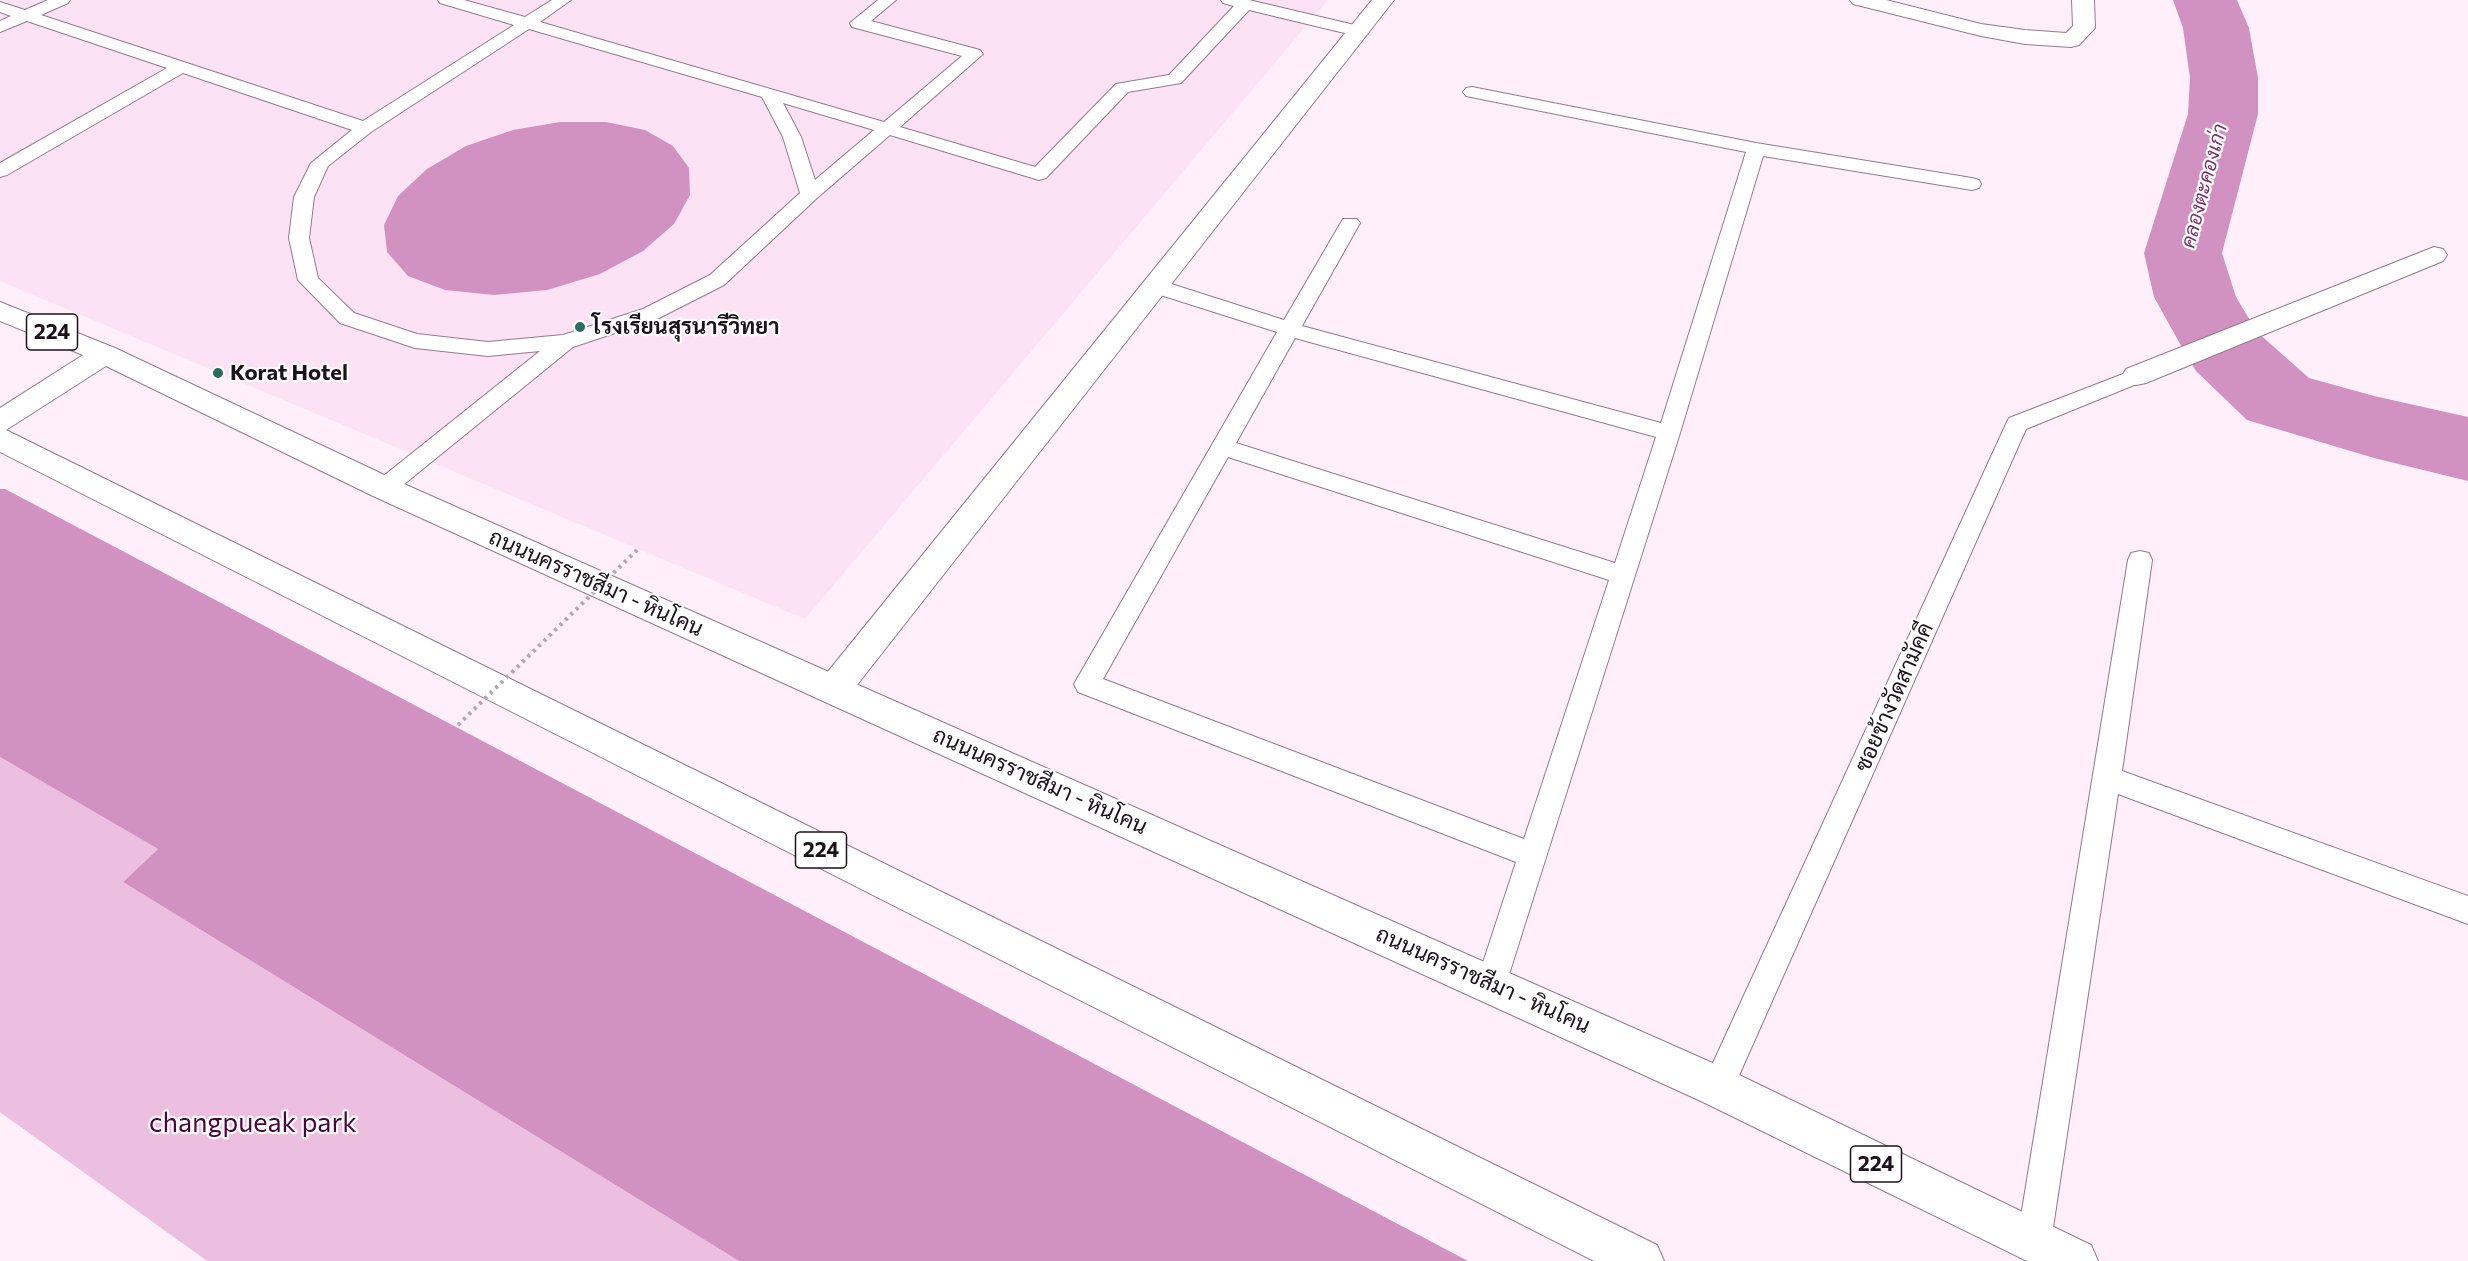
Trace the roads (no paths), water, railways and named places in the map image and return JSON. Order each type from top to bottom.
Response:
[{"type":"main road","points":[[834,689],[1383,0]]},
{"type":"main road","points":[[1860,0],[1981,30],[2025,37],[2071,40],[2084,28],[2083,0]]},
{"type":"main road","points":[[2136,376],[2434,255]]},
{"type":"main road","name":"ถนนนครราชสีมา - หินโคน","points":[[0,311],[105,354],[384,488],[1718,1087],[2032,1251],[2075,1261]]},
{"type":"main road","points":[[0,422],[105,354]]},
{"type":"main road","name":"224","points":[[0,439],[1641,1261]]},
{"type":"lane","points":[[0,27],[62,0]]},
{"type":"lane","points":[[446,0],[1039,174],[1122,88],[1175,79],[1237,2],[1357,31]]},
{"type":"lane","points":[[563,0],[365,128],[320,163],[304,197],[299,238],[308,280],[347,318],[415,341],[488,349],[564,342],[650,315],[717,280],[810,194],[974,54],[858,23],[888,0]]},
{"type":"lane","points":[[0,7],[365,128]]},
{"type":"lane","points":[[0,171],[181,67]]},
{"type":"lane","points":[[1472,92],[1756,149],[1972,184]]},
{"type":"lane","points":[[768,93],[792,137],[810,194]]},
{"type":"lane","points":[[1491,984],[1669,433],[1756,149]]},
{"type":"lane","points":[[1350,223],[1087,684],[1532,855]]},
{"type":"lane","points":[[1155,286],[1289,328],[1669,433]]},
{"type":"lane","points":[[384,488],[564,342]]},
{"type":"lane","name":"ซอยข้างวัดสามัคคี","points":[[1718,1087],[2017,424],[2136,376]]},
{"type":"lane","points":[[1222,447],[1623,575]]},
{"type":"lane","points":[[2032,1251],[2140,560]]},
{"type":"lane","points":[[2107,778],[2468,910]]},
{"type":"waterway","name":"คลองตะคองเก่า","points":[[2205,0],[2216,28],[2224,78],[2223,114],[2183,253],[2195,297],[2226,351],[2278,399],[2374,427],[2468,449]]},
{"type":"place","name":"โรงเรียนสุรนารีวิทยา","points":[[580,327]]},
{"type":"place","name":"Korat Hotel","points":[[218,373]]},
{"type":"park label","name":"changpueak park","points":[[253,1123]]}]
